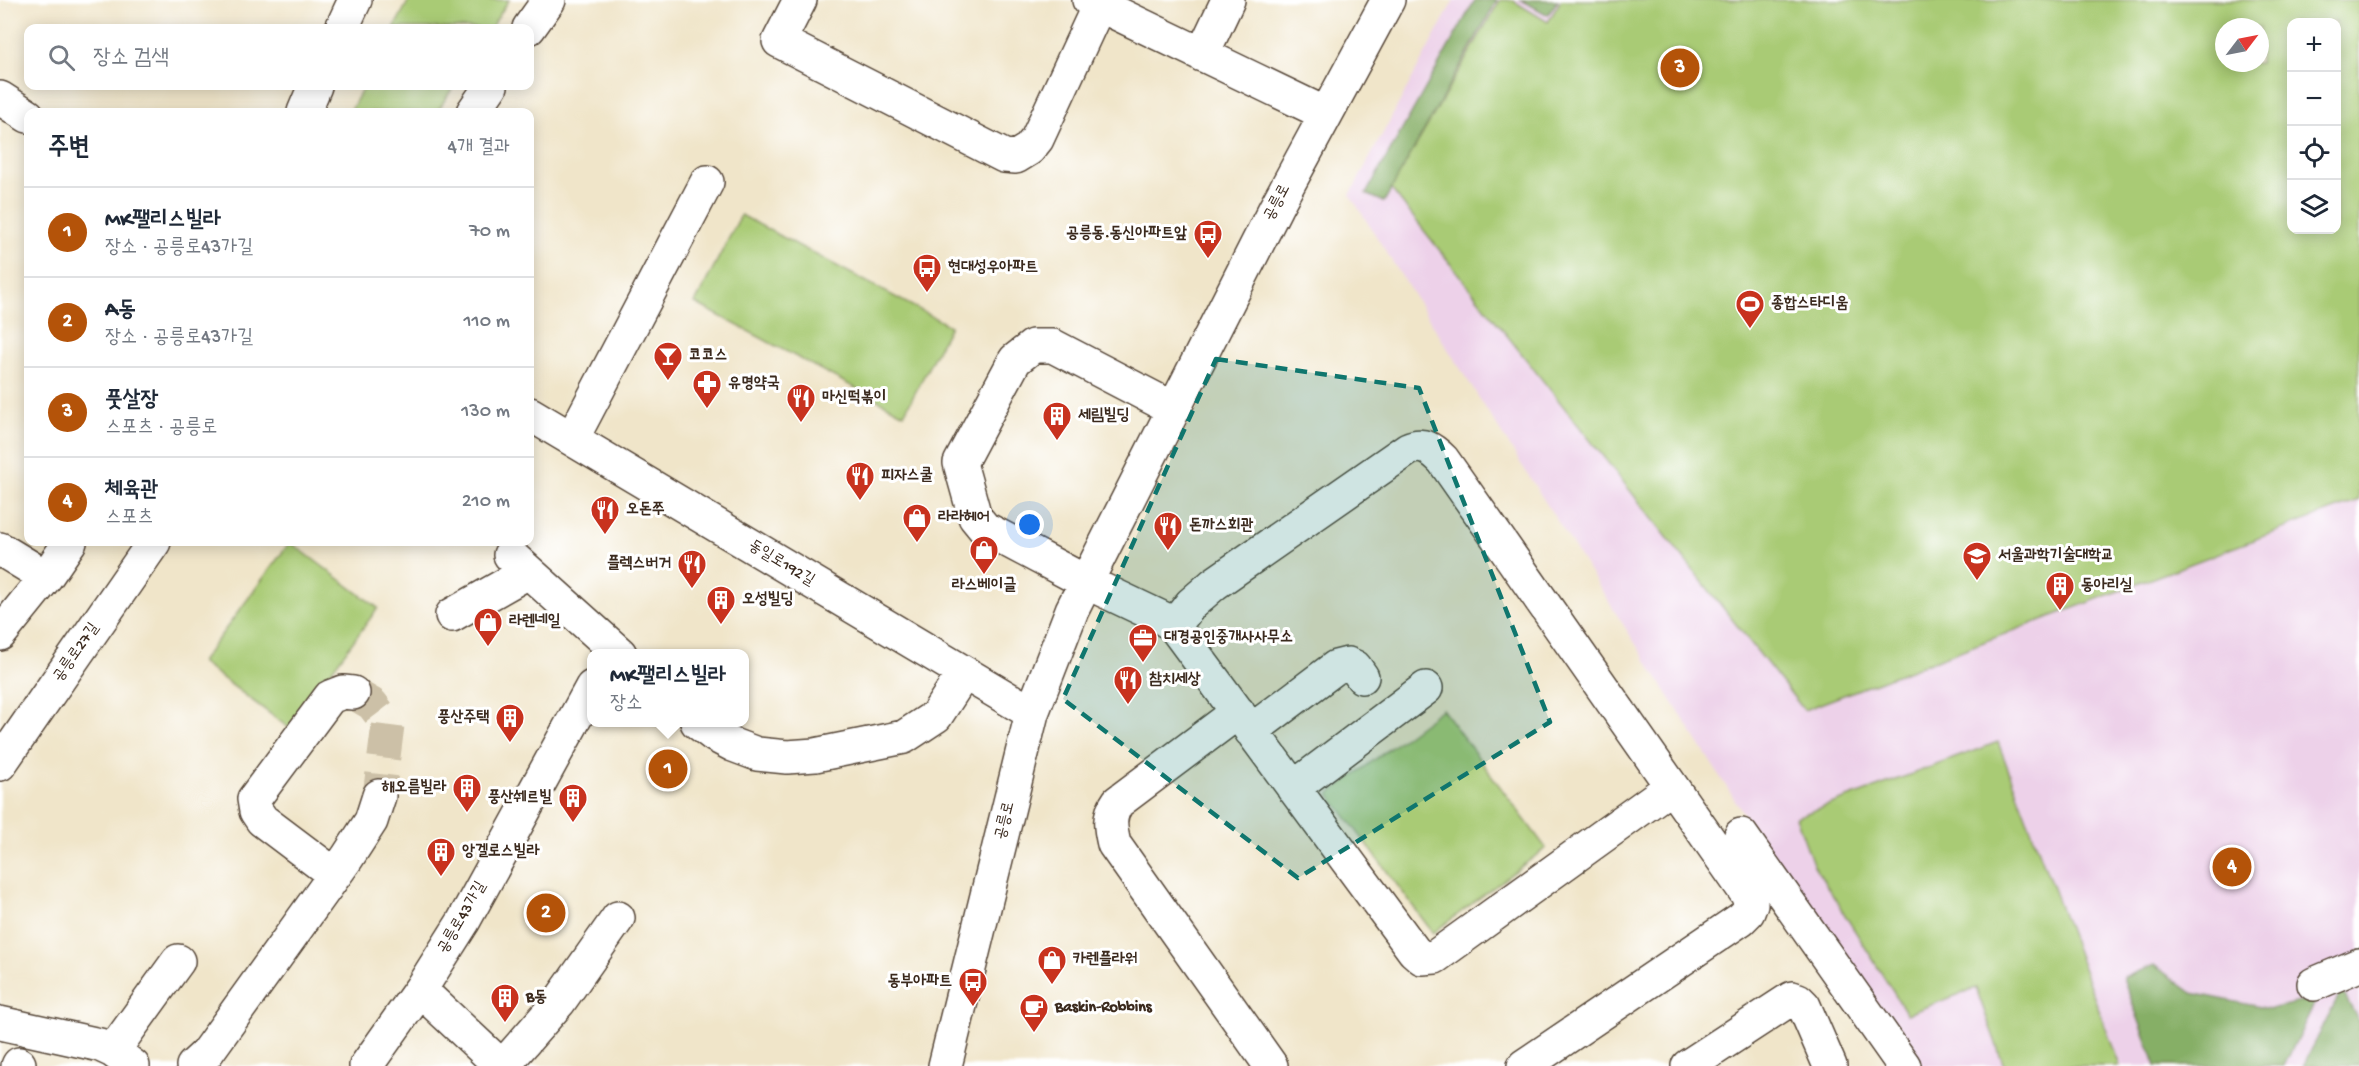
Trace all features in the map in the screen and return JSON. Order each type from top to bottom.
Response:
[{"type":"street","points":[[344,24],[355,0]]},
{"type":"street","points":[[532,24],[549,0]]},
{"type":"street","points":[[800,0],[779,41],[1004,156],[1016,158],[1029,149],[1037,139],[1094,2],[1326,114]]},
{"type":"street","points":[[1202,55],[1228,0]]},
{"type":"street","name":"공릉로","points":[[945,1066],[1032,713],[1072,610],[1276,207],[1388,0]]},
{"type":"street","points":[[306,108],[313,90]]},
{"type":"street","points":[[476,108],[488,90]]},
{"type":"street","points":[[0,99],[24,114]]},
{"type":"street","points":[[572,439],[707,182]]},
{"type":"street","points":[[1174,409],[1053,346],[1033,346],[1015,360],[960,463],[975,517],[984,528],[1174,626],[1414,951],[1422,958],[1435,957],[1671,787]]},
{"type":"street","name":"동일로192길","points":[[534,416],[1032,713]]},
{"type":"street","points":[[1174,626],[1191,604],[1214,584],[1408,449],[1416,445],[1425,446],[1443,460],[1747,894],[1751,904],[1748,912],[1741,919],[1524,1066]]},
{"type":"street","points":[[0,634],[46,577],[67,546]]},
{"type":"street","name":"공릉로27길","points":[[0,764],[151,546]]},
{"type":"street","points":[[0,549],[46,577]]},
{"type":"street","points":[[452,615],[519,564],[611,649]]},
{"type":"street","points":[[1270,1066],[1114,844],[1110,816],[1118,802],[1245,721],[1336,667],[1347,664],[1355,667],[1362,677]]},
{"type":"street","points":[[703,727],[733,746],[757,754],[787,757],[815,755],[904,737],[936,716],[964,673]]},
{"type":"street","points":[[1293,788],[1426,688]]},
{"type":"street","points":[[335,875],[262,820],[256,811],[254,800],[330,697],[343,692],[353,693]]},
{"type":"street","name":"공릉로43가길","points":[[366,1066],[420,990],[463,922],[587,694]]},
{"type":"street","points":[[193,1066],[206,1054],[335,875],[371,821],[379,796]]},
{"type":"street","points":[[1741,835],[1905,1066]]},
{"type":"street","points":[[420,990],[502,1066],[559,1002],[618,918]]},
{"type":"street","points":[[0,1023],[84,1040],[123,1059],[178,961]]},
{"type":"street","points":[[2314,984],[2359,965]]},
{"type":"street","points":[[1689,1066],[1792,998],[1804,1006],[1830,1066]]},
{"type":"highlighted area","points":[[1216,359],[1419,388],[1550,722],[1298,878],[1063,699]]},
{"type":"shaded area","name":"서울과학기술대학교","points":[[1454,0],[2359,0],[2359,1066],[1904,1066],[1350,195]]},
{"type":"green space","points":[[409,0],[509,0],[494,24],[396,24]]},
{"type":"green space","points":[[1475,0],[1497,0],[1384,202],[1366,194]]},
{"type":"green space","name":"서울과학기술대학교","points":[[1500,0],[1512,0],[1548,22],[1561,0],[2359,0],[2359,500],[1804,710],[1391,189]]},
{"type":"green space","points":[[1521,0],[1558,0],[1548,15]]},
{"type":"green space","points":[[362,90],[451,90],[440,108],[352,108]]},
{"type":"green space","points":[[741,215],[950,326],[904,414],[695,303]]},
{"type":"green space","points":[[287,546],[295,546],[378,608],[289,728],[201,662]]},
{"type":"green space","points":[[1442,709],[1546,848],[1433,933],[1329,794]]},
{"type":"green space","points":[[1998,742],[2120,1066],[2004,1066],[1976,988],[1907,1014],[1813,864],[1796,817]]},
{"type":"green space","points":[[2154,965],[2192,993],[2270,1009],[2317,998],[2284,1066],[2156,1066],[2123,978]]},
{"type":"green space","points":[[2342,990],[2359,1022],[2359,1066],[2303,1066]]},
{"type":"tunnel","points":[[353,693],[372,704],[388,725],[379,796]]},
{"type":"place","name":"풋살장","points":[[1680,68]]},
{"type":"place","name":"공릉동.동신아파트앞","points":[[1208,260]]},
{"type":"place","name":"현대성우아파트","points":[[927,294]]},
{"type":"place","name":"종합스타디움","points":[[1750,330]]},
{"type":"place","name":"코코스","points":[[668,382]]},
{"type":"place","name":"유명약국","points":[[707,410]]},
{"type":"place","name":"마신떡볶이","points":[[801,424]]},
{"type":"place","name":"세림빌딩","points":[[1057,442]]},
{"type":"place","name":"피자스쿨","points":[[860,502]]},
{"type":"place","name":"오돈쭈","points":[[605,536]]},
{"type":"place","name":"라라헤어","points":[[917,544]]},
{"type":"place","name":"돈까스회관","points":[[1168,552]]},
{"type":"place","name":"라스베이글","points":[[984,576]]},
{"type":"place","name":"서울과학기술대학교","points":[[1977,582]]},
{"type":"place","name":"플렉스버거","points":[[692,590]]},
{"type":"place","name":"동아리실","points":[[2060,612]]},
{"type":"place","name":"오성빌딩","points":[[721,626]]},
{"type":"place","name":"라렌네일","points":[[488,648]]},
{"type":"place","name":"대경공인중개사사무소","points":[[1143,664]]},
{"type":"place","name":"참치세상","points":[[1128,706]]},
{"type":"place","name":"풍산주택","points":[[510,744]]},
{"type":"place","name":"MK팰리스빌라","points":[[668,769]]},
{"type":"place","name":"해오름빌라","points":[[467,814]]},
{"type":"place","name":"풍산쉐르빌","points":[[573,824]]},
{"type":"place","name":"체육관","points":[[2232,867]]},
{"type":"place","name":"앙겔로스빌라","points":[[441,878]]},
{"type":"place","name":"A동","points":[[546,913]]},
{"type":"place","name":"카렌플라워","points":[[1052,986]]},
{"type":"place","name":"동부아파트","points":[[973,1008]]},
{"type":"place","name":"B동","points":[[505,1024]]},
{"type":"place","name":"Baskin-Robbins","points":[[1034,1034]]}]
